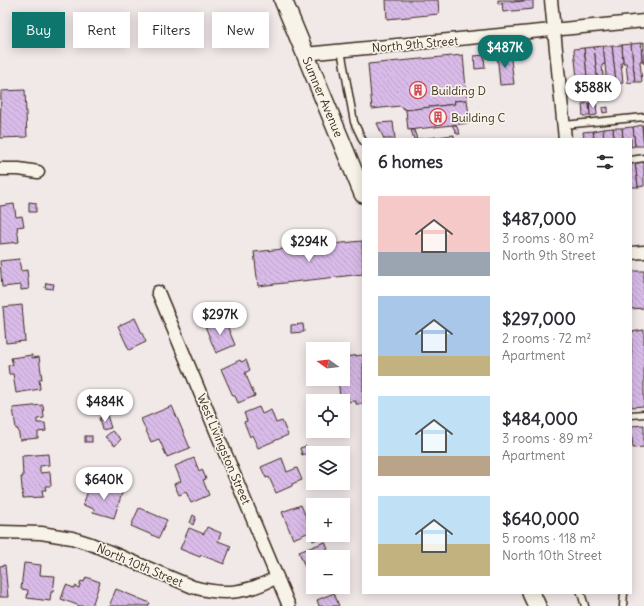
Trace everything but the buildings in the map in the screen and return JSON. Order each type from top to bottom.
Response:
[{"type":"street","name":"Sumner Avenue","points":[[283,0],[362,192]]},
{"type":"street","points":[[551,0],[566,138]]},
{"type":"street","name":"North 9th Street","points":[[305,54],[644,21]]},
{"type":"street","points":[[0,169],[19,169],[38,172]]},
{"type":"street","points":[[632,253],[644,252]]},
{"type":"street","name":"West Livingston Street","points":[[158,292],[289,606]]},
{"type":"street","name":"North 10th Street","points":[[0,532],[41,533],[72,538],[91,544],[208,592],[227,593],[246,591],[277,577]]},
{"type":"street","points":[[531,594],[537,606]]},
{"type":"lane","points":[[341,50],[354,122],[362,139]]},
{"type":"lane","points":[[564,125],[644,117]]},
{"type":"lane","points":[[632,160],[644,158]]},
{"type":"lane","points":[[632,415],[644,414]]},
{"type":"lane","points":[[581,594],[585,606]]},
{"type":"lane","points":[[623,606],[624,594]]},
{"type":"place","name":"Building D","points":[[418,90]]},
{"type":"place","name":"Building C","points":[[438,117]]}]
